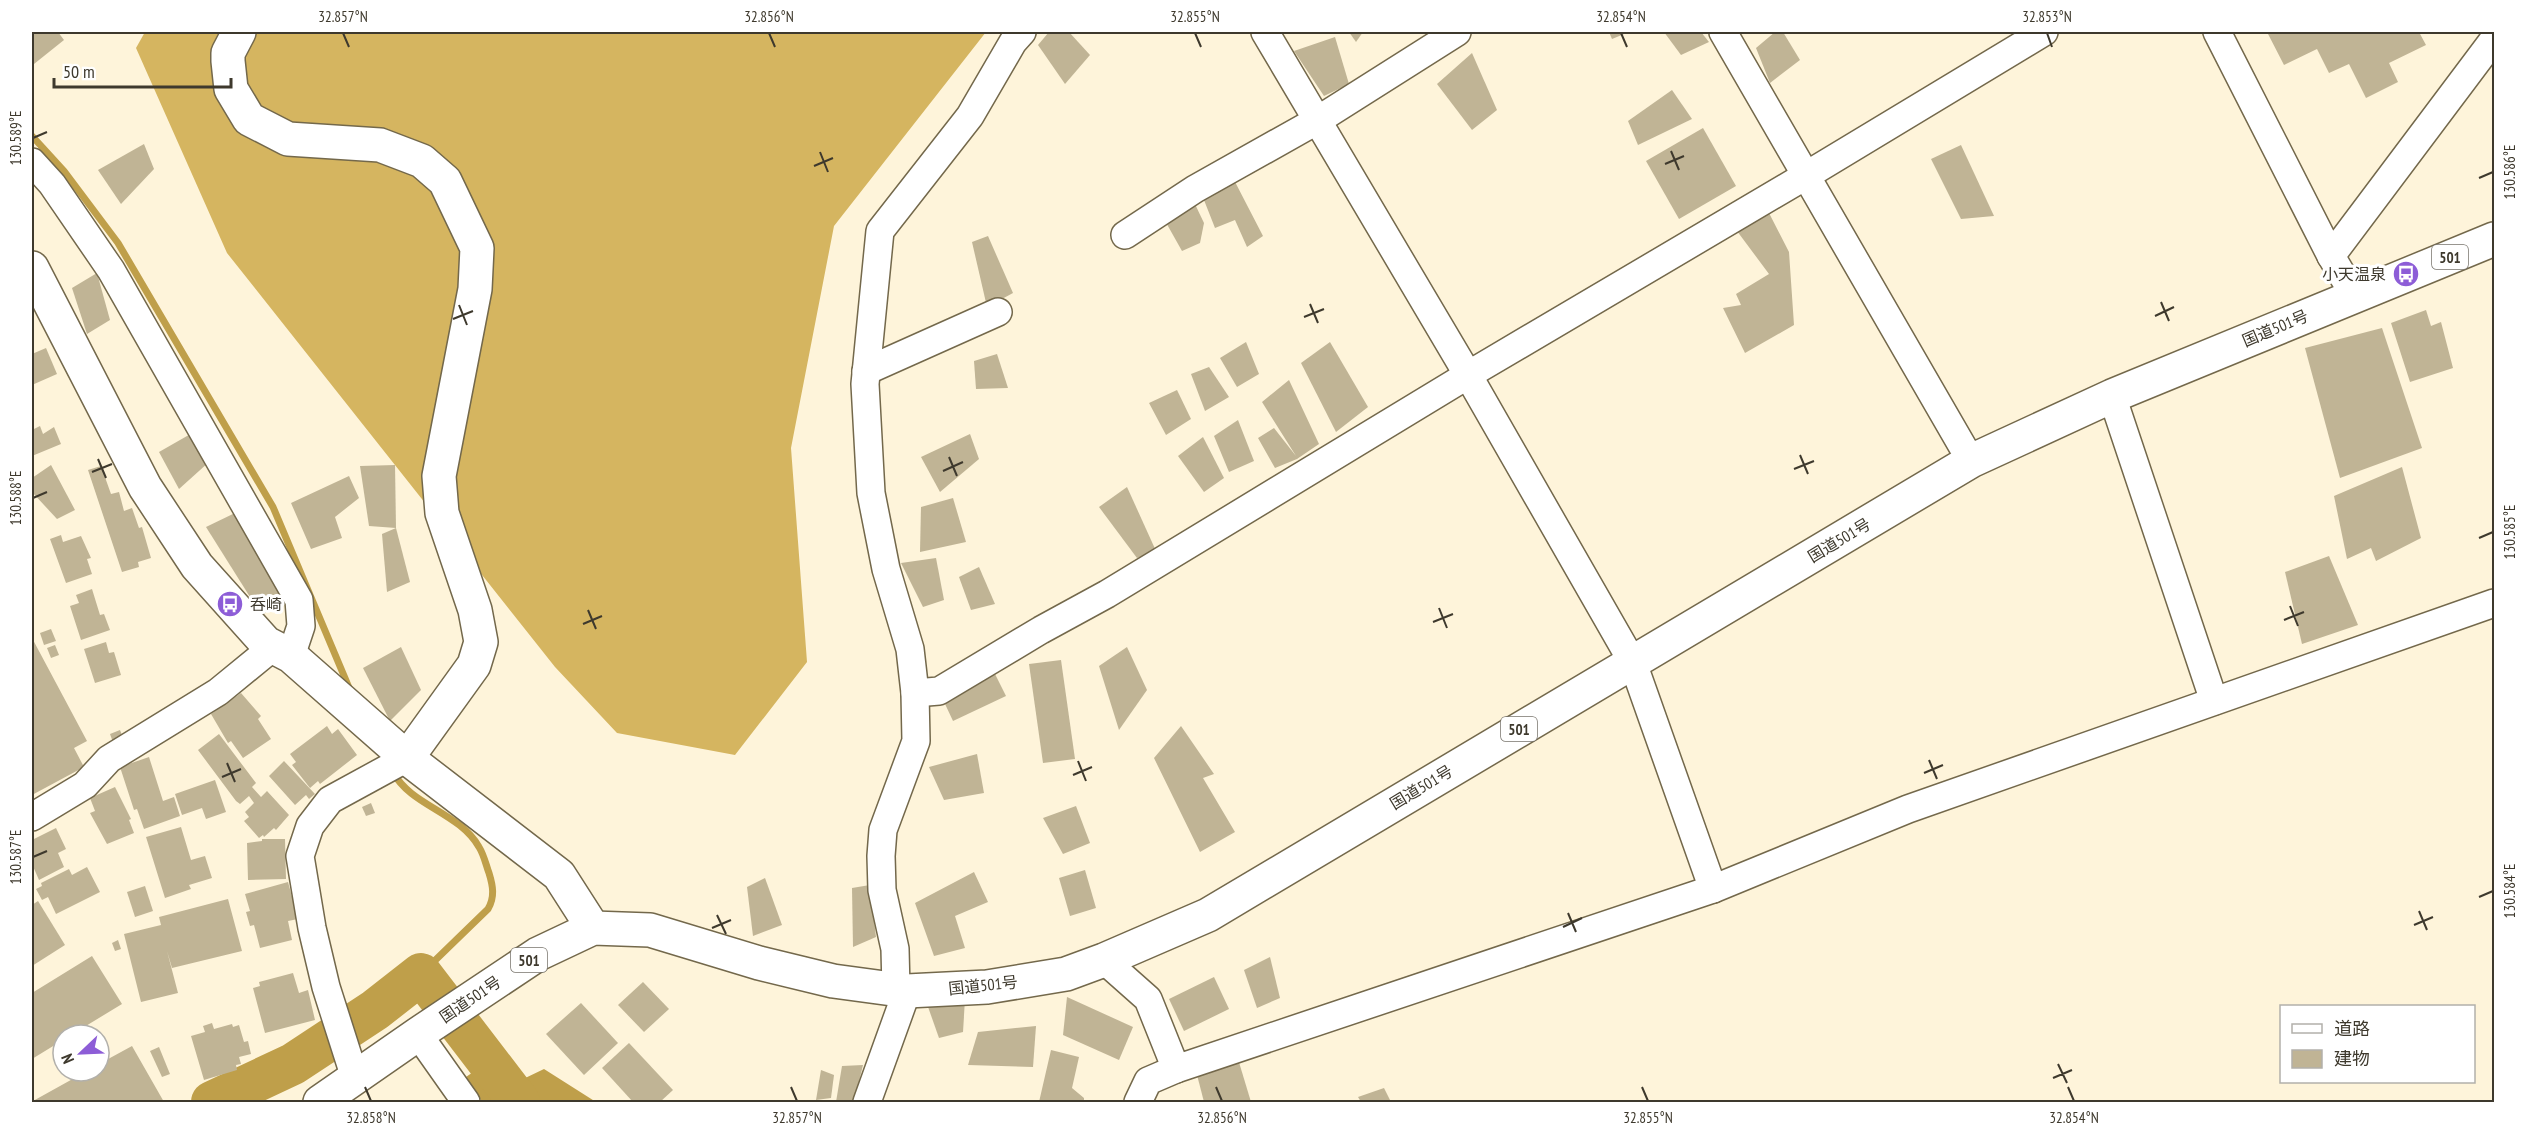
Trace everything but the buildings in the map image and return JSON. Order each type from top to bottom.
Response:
[{"type":"main road","points":[[239,32],[228,53],[231,89],[249,119],[288,139],[380,145],[422,161],[445,181],[477,248],[475,289],[439,476],[442,513],[475,610],[481,642],[474,665],[401,754]]},
{"type":"main road","name":"国道501号","points":[[320,1102],[350,1063],[418,1034],[538,954],[593,928],[650,930],[770,966],[833,981],[902,990],[987,987],[1066,974],[1104,960],[1208,915],[1971,461],[2112,396],[2494,239]]},
{"type":"main road","points":[[32,268],[145,487],[197,566],[266,643],[282,652],[344,702],[401,754],[559,876],[593,928]]},
{"type":"street","points":[[867,1102],[902,990],[896,949],[882,890],[883,830],[916,741],[915,693],[910,649],[886,569],[871,493],[865,384],[880,231],[970,116],[1013,42],[1022,32]]},
{"type":"street","points":[[1265,32],[1468,375],[1633,663],[1713,889]]},
{"type":"street","points":[[1125,235],[1195,189],[1318,120],[1457,32]]},
{"type":"street","points":[[1723,32],[1971,461]]},
{"type":"street","points":[[915,693],[939,691],[1041,630],[1118,588],[1468,375],[1807,176],[2044,32]]},
{"type":"street","points":[[2217,32],[2331,256],[2354,295]]},
{"type":"street","points":[[2331,256],[2494,39]]},
{"type":"street","points":[[32,162],[52,184],[111,270],[299,600],[301,626],[282,652],[109,759],[85,785],[32,818]]},
{"type":"street","points":[[866,371],[998,312]]},
{"type":"street","points":[[2112,396],[2214,701]]},
{"type":"street","points":[[1138,1102],[1148,1081],[1176,1069],[1713,889],[1908,809],[2494,603]]},
{"type":"street","points":[[350,1063],[312,928],[300,856],[310,826],[330,800],[377,775],[401,754]]},
{"type":"street","points":[[1104,960],[1149,999],[1176,1069]]},
{"type":"street","points":[[418,1034],[466,1102]]},
{"type":"shaded area","points":[[145,32],[986,32],[834,226],[791,448],[807,662],[735,755],[617,733],[555,667],[227,253],[136,48]]},
{"type":"shaded area","points":[[499,1054],[519,1081],[544,1069],[596,1102],[482,1102],[466,1077]]},
{"type":"waterway","points":[[32,136],[64,171],[118,243],[273,507],[350,690]]},
{"type":"waterway","points":[[393,772],[411,793],[460,825],[470,835],[482,853],[492,887],[492,900],[488,909],[421,974]]},
{"type":"waterway","points":[[212,1102],[293,1064],[375,1010],[421,974],[519,1102]]},
{"type":"place","name":"小天温泉","points":[[2406,274]]},
{"type":"place","name":"呑崎","points":[[230,604]]}]
